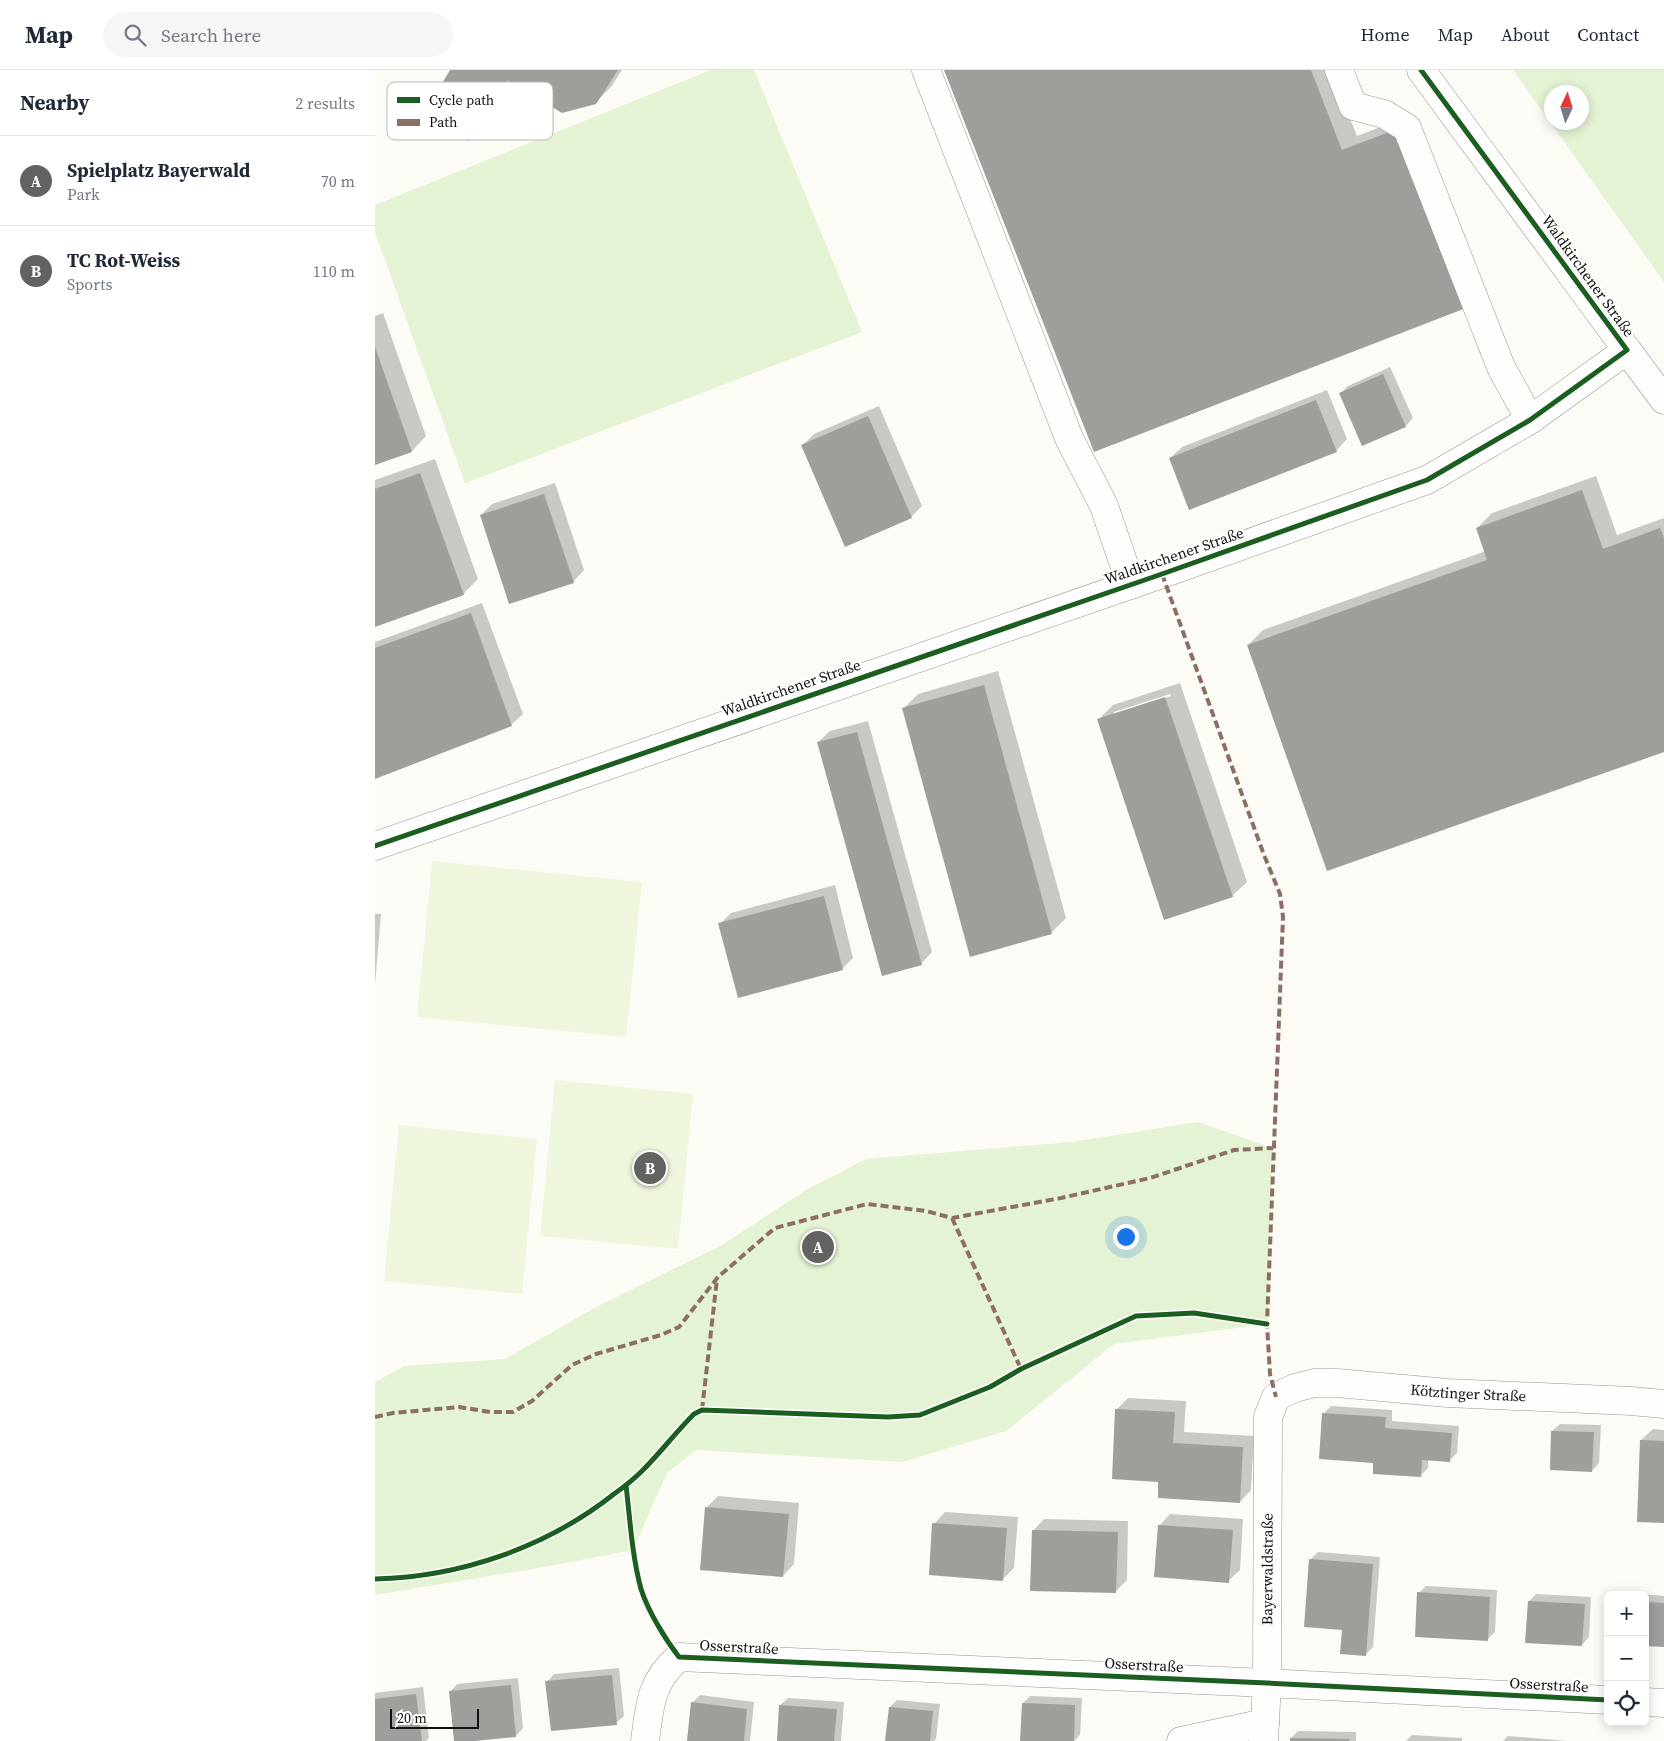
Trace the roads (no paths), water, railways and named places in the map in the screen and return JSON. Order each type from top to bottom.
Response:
[{"type":"street","points":[[926,70],[1069,438],[1104,506],[1131,585]]},
{"type":"street","points":[[1339,70],[1353,106],[1384,114],[1407,128],[1501,367],[1530,420]]},
{"type":"street","name":"Waldkirchener Straße","points":[[375,846],[1131,585],[1427,480],[1530,420],[1627,350],[1421,70]]},
{"type":"street","points":[[1627,350],[1664,400]]},
{"type":"street","name":"Kötztinger Straße","points":[[1276,1397],[1295,1388],[1314,1383],[1337,1383],[1448,1393],[1664,1404]]},
{"type":"street","name":"Bayerwaldstraße","points":[[1264,1732],[1267,1683],[1268,1417],[1276,1397]]},
{"type":"street","name":"Osserstraße","points":[[646,1738],[652,1693],[665,1669],[679,1657],[1604,1700]]},
{"type":"street","points":[[1649,1702],[1664,1703]]},
{"type":"street","points":[[1181,1741],[1264,1732]]},
{"type":"place","name":"TC Rot-Weiss","points":[[650,1168]]},
{"type":"place","name":"Spielplatz Bayerwald","points":[[818,1247]]}]
